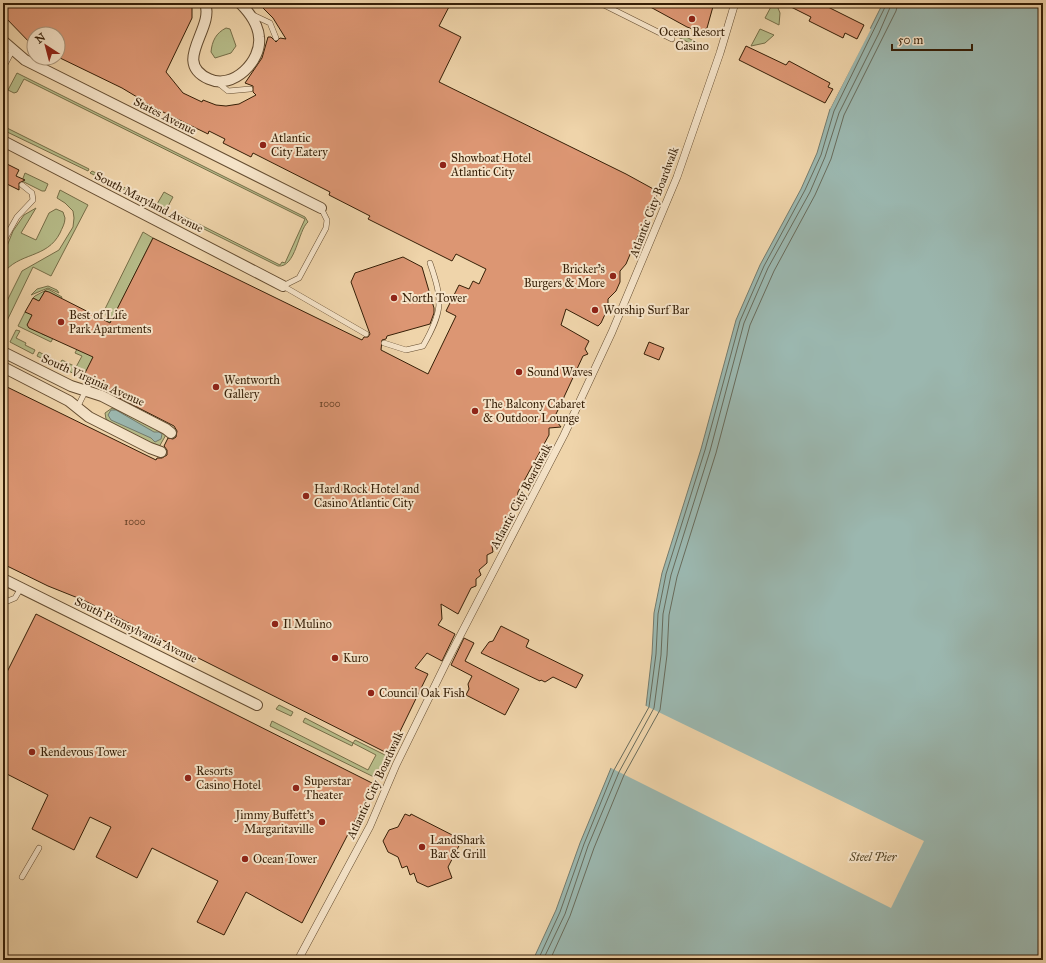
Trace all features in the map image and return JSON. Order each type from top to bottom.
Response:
[{"type":"street","points":[[205,3],[208,14],[194,50],[194,60],[198,72],[217,82],[234,79],[243,73],[255,55],[259,45],[257,27],[240,3]]},
{"type":"street","name":"Atlantic City Boardwalk","points":[[298,960],[370,826],[410,736],[564,435],[610,335],[677,177],[720,53],[735,3]]},
{"type":"street","name":"States Avenue","points":[[3,41],[25,60],[320,208]]},
{"type":"street","name":"South Maryland Avenue","points":[[3,141],[283,286]]},
{"type":"street","name":"South Virginia Avenue","points":[[3,352],[71,386],[102,396],[171,433]]},
{"type":"street","points":[[3,367],[69,401],[96,420],[150,448],[161,452]]},
{"type":"street","name":"South Pennsylvania Avenue","points":[[3,579],[257,706]]},
{"type":"lane","points":[[600,3],[672,39]]},
{"type":"lane","points":[[248,13],[270,23],[276,38]]},
{"type":"lane","points":[[3,68],[12,50]]},
{"type":"lane","points":[[217,82],[228,91],[250,89]]},
{"type":"lane","points":[[3,242],[17,217],[33,200],[32,193],[22,185]]},
{"type":"lane","points":[[283,286],[299,278],[326,228],[327,220],[320,208]]},
{"type":"lane","points":[[384,343],[406,350],[423,346],[440,308],[436,282],[430,263]]},
{"type":"lane","points":[[283,286],[366,334]]},
{"type":"lane","points":[[77,408],[86,390]]},
{"type":"lane","points":[[3,603],[15,598],[21,588]]},
{"type":"lane","points":[[22,877],[39,848]]},
{"type":"green space","points":[[773,3],[776,3],[780,13],[779,25],[765,18]]},
{"type":"green space","points":[[226,28],[230,29],[236,46],[231,53],[215,58],[211,52],[212,44],[217,35]]},
{"type":"green space","points":[[760,29],[774,35],[765,43],[751,46]]},
{"type":"green space","points":[[680,34],[704,46],[703,50],[678,37]]},
{"type":"green space","points":[[17,73],[305,217],[308,222],[289,261],[284,265],[278,266],[180,217],[181,215],[280,265],[282,262],[285,263],[305,219],[24,79],[17,92],[14,93],[8,90]]},
{"type":"green space","points":[[3,126],[89,169],[88,171],[3,130]]},
{"type":"green space","points":[[92,171],[157,204],[164,192],[173,197],[166,210],[90,173]]},
{"type":"green space","points":[[25,173],[48,184],[45,191],[22,181]]},
{"type":"green space","points":[[60,190],[88,205],[51,276],[33,267],[3,329],[3,309],[22,271],[59,250],[73,227],[73,211],[57,198]]},
{"type":"green space","points":[[36,208],[21,233],[36,240],[49,213],[56,209],[63,212],[65,218],[60,233],[48,247],[16,262],[3,274],[3,256],[13,231],[24,215]]},
{"type":"green space","points":[[143,232],[153,238],[107,330],[103,324],[107,316],[103,313]]},
{"type":"green space","points":[[48,286],[57,290],[59,293],[48,288],[31,295],[37,289]]},
{"type":"green space","points":[[48,289],[62,297],[61,299],[45,291],[37,305],[35,303],[37,300],[33,298]]},
{"type":"green space","points":[[25,312],[31,312],[42,334],[53,338],[51,342],[18,326]]},
{"type":"green space","points":[[16,330],[20,331],[16,338],[35,350],[33,354],[10,342]]},
{"type":"green space","points":[[100,343],[83,378],[37,356],[39,352],[60,363],[62,360],[76,367],[82,356],[75,353],[77,349]]},
{"type":"green space","points":[[112,408],[167,433],[159,447],[106,419],[105,413]]},
{"type":"green space","points":[[279,705],[293,712],[291,716],[276,709]]},
{"type":"green space","points":[[305,718],[353,743],[352,746],[303,722]]},
{"type":"green space","points":[[272,721],[368,770],[376,755],[353,743],[355,740],[387,756],[376,778],[270,726]]},
{"type":"water","points":[[883,3],[1043,3],[1043,960],[533,960],[556,910],[580,843],[611,768],[646,706],[652,654],[654,613],[662,573],[701,449],[736,320],[760,265],[801,189],[817,153],[830,109]]},
{"type":"water","points":[[111,410],[116,410],[154,432],[159,432],[162,434],[161,439],[155,442],[151,438],[111,420],[108,415]]},
{"type":"pier","points":[[869,28],[871,29],[829,109]]},
{"type":"pier","name":"Steel Pier","points":[[644,705],[924,841],[891,908],[609,767]]},
{"type":"building","points":[[3,3],[192,3],[192,18],[166,72],[183,93],[202,102],[203,100],[216,105],[226,106],[239,104],[256,95],[253,92],[253,86],[245,83],[262,58],[268,37],[271,37],[276,42],[280,38],[286,39],[273,18],[258,3],[451,3],[439,26],[461,37],[439,82],[626,174],[657,191],[657,195],[648,212],[626,264],[620,271],[620,282],[616,291],[608,299],[608,308],[601,323],[598,326],[566,309],[561,325],[589,341],[585,349],[588,354],[583,356],[564,397],[561,408],[559,408],[554,418],[561,427],[549,428],[549,435],[518,492],[517,503],[513,506],[511,514],[506,516],[506,520],[496,536],[498,542],[492,546],[493,552],[487,555],[487,563],[479,570],[481,575],[476,579],[476,586],[471,588],[458,614],[441,604],[442,619],[438,625],[455,634],[442,661],[427,653],[415,668],[428,674],[389,754],[83,600],[48,586],[3,564],[3,385],[156,460],[157,458],[162,458],[167,455],[167,450],[164,446],[168,438],[173,439],[176,437],[177,431],[174,426],[82,379],[93,357],[29,328],[27,325],[32,315],[25,312],[33,298],[39,301],[45,291],[49,292],[110,323],[153,238],[362,340],[370,334],[351,282],[355,273],[403,257],[422,267],[434,308],[434,313],[430,324],[387,336],[386,339],[382,340],[381,350],[428,374],[456,316],[446,311],[459,285],[469,289],[473,281],[479,284],[486,269],[456,254],[452,261],[368,219],[370,216],[329,195],[330,192],[253,153],[251,157],[223,143],[225,139],[209,131],[208,134],[163,112],[136,98],[137,97],[122,88],[66,61],[66,26],[26,26],[26,39],[3,15]]},
{"type":"building","name":"Ocean Resort Casino","points":[[643,3],[714,3],[707,28],[701,32],[687,27]]},
{"type":"building","points":[[783,3],[820,3],[864,25],[857,39],[845,33],[843,38],[809,21],[811,17]]},
{"type":"building","points":[[746,46],[786,65],[789,61],[830,83],[828,87],[833,89],[825,103],[739,60]]},
{"type":"building","points":[[3,162],[19,170],[16,176],[25,180],[19,183],[19,190],[3,182]]},
{"type":"building","points":[[649,342],[664,348],[659,360],[644,354]]},
{"type":"building","name":"Resorts Casino Hotel","points":[[36,614],[374,784],[302,923],[246,892],[224,935],[197,922],[218,881],[152,848],[137,878],[96,857],[111,827],[90,817],[74,850],[32,829],[48,795],[3,772],[3,680]]},
{"type":"building","points":[[501,626],[529,640],[526,647],[583,675],[576,688],[553,677],[545,682],[540,681],[481,653],[489,642],[493,641]]},
{"type":"building","points":[[464,638],[474,643],[465,661],[519,689],[505,715],[466,695],[469,689],[468,684],[472,676],[451,665]]},
{"type":"building","name":"LandShark Bar & Grill","points":[[405,814],[410,816],[411,814],[462,840],[448,867],[452,878],[428,887],[417,882],[414,873],[410,875],[407,866],[402,868],[398,857],[388,852],[383,841],[389,830],[398,827]]},
{"type":"place","name":"Ocean Resort Casino","points":[[692,19]]},
{"type":"place","name":"Atlantic City Eatery","points":[[263,145]]},
{"type":"place","name":"Showboat Hotel Atlantic City","points":[[443,165]]},
{"type":"place","name":"Bricker's Burgers & More","points":[[613,276]]},
{"type":"place","name":"North Tower","points":[[394,298]]},
{"type":"place","name":"Worship Surf Bar","points":[[595,310]]},
{"type":"place","name":"Best of Life Park Apartments","points":[[61,322]]},
{"type":"place","name":"Sound Waves","points":[[519,372]]},
{"type":"place","name":"Wentworth Gallery","points":[[216,387]]},
{"type":"place","name":"The Balcony Cabaret & Outdoor Lounge","points":[[475,411]]},
{"type":"place","name":"Hard Rock Hotel and Casino Atlantic City","points":[[306,496]]},
{"type":"place","name":"Il Mulino","points":[[275,624]]},
{"type":"place","name":"Kuro","points":[[335,658]]},
{"type":"place","name":"Council Oak Fish","points":[[371,693]]},
{"type":"place","name":"Rendevous Tower","points":[[32,752]]},
{"type":"place","name":"Resorts Casino Hotel","points":[[188,778]]},
{"type":"place","name":"Superstar Theater","points":[[296,788]]},
{"type":"place","name":"Jimmy Buffett's Margaritaville","points":[[322,822]]},
{"type":"place","name":"LandShark Bar & Grill","points":[[422,847]]},
{"type":"place","name":"Ocean Tower","points":[[245,859]]}]
